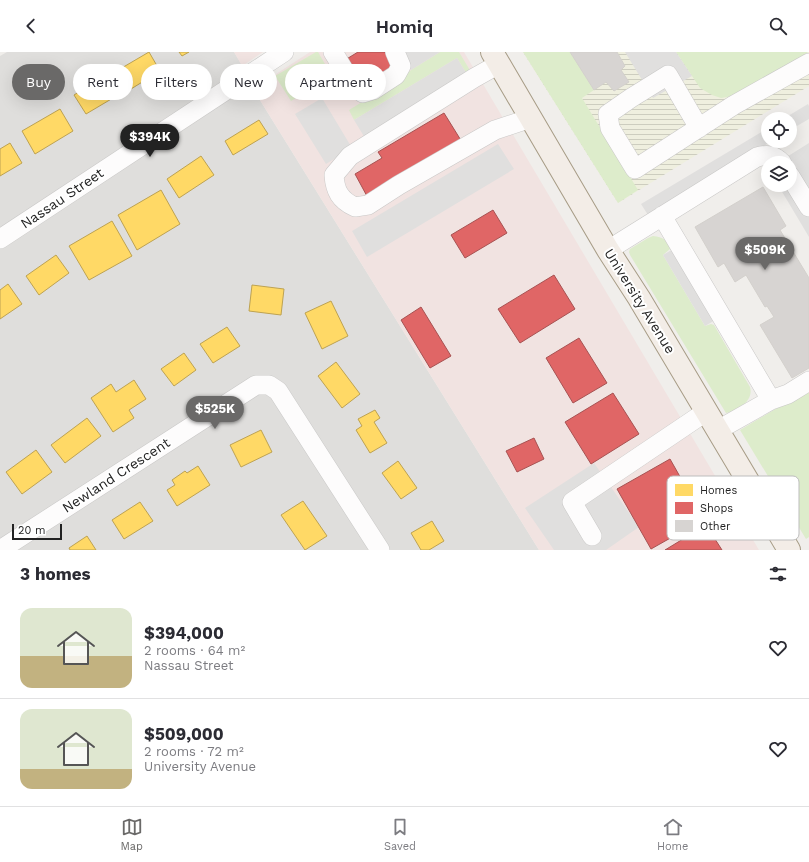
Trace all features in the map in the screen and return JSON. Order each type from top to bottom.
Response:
[{"type":"main road","name":"University Avenue","points":[[496,58],[608,250],[639,298],[745,476]]},
{"type":"main road","name":"University Avenue","points":[[783,540],[789,550]]},
{"type":"street","name":"Nassau Street","points":[[0,239],[284,52]]},
{"type":"street","points":[[333,52],[352,83],[363,93],[373,90],[396,75],[401,66],[395,52]]},
{"type":"street","points":[[496,58],[461,86],[350,156],[334,174],[335,185],[338,192],[344,200],[355,207],[368,206],[399,185],[495,130],[531,118]]},
{"type":"street","points":[[699,128],[668,76],[631,98],[608,114],[610,128],[635,169],[699,128],[734,105],[809,62]]},
{"type":"street","points":[[608,250],[761,156]]},
{"type":"street","points":[[762,156],[773,156]]},
{"type":"street","points":[[797,187],[809,207]]},
{"type":"street","points":[[662,216],[771,400]]},
{"type":"street","points":[[718,430],[771,400],[788,394],[809,381]]},
{"type":"street","name":"Newland Crescent","points":[[0,550],[256,385],[270,385],[278,391],[380,550]]},
{"type":"street","points":[[592,536],[572,502],[707,411]]},
{"type":"shaded area","points":[[7,52],[234,52],[241,64],[220,64],[220,100],[260,100],[539,550],[0,550],[0,56]]},
{"type":"shaded area","points":[[234,52],[263,52],[245,64],[241,64]]},
{"type":"shaded area","points":[[310,52],[464,52],[715,476],[667,476],[667,540],[753,540],[759,550],[539,550],[260,100],[277,100],[277,73],[285,68],[285,100],[386,100],[386,64],[292,64]]},
{"type":"shaded area","points":[[400,52],[440,52],[411,70]]},
{"type":"shaded area","points":[[625,52],[676,52],[692,76],[653,98]]},
{"type":"shaded area","points":[[457,58],[468,76],[365,138],[354,120]]},
{"type":"shaded area","points":[[319,100],[323,100],[352,148],[326,164],[295,114]]},
{"type":"shaded area","points":[[808,104],[809,119],[797,126],[797,112],[795,112]]},
{"type":"shaded area","points":[[761,132],[761,148],[648,215],[641,204]]},
{"type":"shaded area","points":[[809,143],[809,237],[782,192],[797,192],[797,156],[788,156]]},
{"type":"shaded area","points":[[498,144],[514,169],[367,257],[352,231]]},
{"type":"shaded area","points":[[675,248],[717,319],[705,326],[663,255]]},
{"type":"shaded area","points":[[594,463],[639,527],[606,550],[554,550],[525,508]]},
{"type":"green space","points":[[318,52],[325,64],[296,64]]},
{"type":"green space","points":[[440,52],[459,52],[471,72],[468,76],[457,58],[354,120],[349,110],[365,100],[386,100],[386,87]]},
{"type":"green space","points":[[523,52],[809,52],[809,86],[767,112],[761,112],[761,115],[618,203]]},
{"type":"green space","points":[[523,52],[570,52],[594,90],[582,98],[638,190],[618,203]]},
{"type":"green space","points":[[676,52],[808,52],[733,96],[721,98],[700,88]]},
{"type":"green space","points":[[285,70],[285,92],[277,79],[277,75]]},
{"type":"green space","points":[[653,236],[660,237],[668,243],[670,249],[663,255],[705,326],[711,324],[714,325],[750,387],[751,392],[748,400],[736,410],[726,413],[630,255],[630,249]]},
{"type":"green space","points":[[809,389],[809,537],[806,539],[799,527],[799,476],[768,476],[740,430]]},
{"type":"building: Homes","points":[[149,52],[156,64],[141,64],[141,83],[133,88],[133,64],[129,64]]},
{"type":"building: Homes","points":[[179,52],[189,52],[182,56]]},
{"type":"building: Homes","points":[[77,100],[110,100],[86,114]]},
{"type":"building: Homes","points":[[60,109],[73,131],[35,154],[22,131]]},
{"type":"building: Homes","points":[[259,120],[268,134],[233,155],[225,141]]},
{"type":"building: Homes","points":[[10,143],[22,163],[0,176],[0,149]]},
{"type":"building: Homes","points":[[201,156],[214,175],[179,198],[167,179]]},
{"type":"building: Homes","points":[[161,190],[180,224],[137,250],[118,215]]},
{"type":"building: Homes","points":[[112,221],[132,256],[89,280],[69,246]]},
{"type":"building: Homes","points":[[56,255],[69,273],[39,295],[26,276]]},
{"type":"building: Homes","points":[[8,284],[22,304],[0,319],[0,290]]},
{"type":"building: Homes","points":[[252,285],[284,289],[281,315],[249,311]]},
{"type":"building: Homes","points":[[331,301],[348,336],[322,349],[305,313]]},
{"type":"building: Homes","points":[[227,327],[240,346],[213,363],[200,344]]},
{"type":"building: Homes","points":[[184,353],[196,370],[174,386],[161,369]]},
{"type":"building: Homes","points":[[336,362],[360,394],[342,408],[318,376]]},
{"type":"building: Homes","points":[[134,380],[146,399],[129,410],[134,418],[113,432],[91,398],[111,384],[116,392]]},
{"type":"building: Homes","points":[[375,410],[380,418],[374,422],[387,443],[370,453],[356,430],[362,426],[358,419]]},
{"type":"building: Homes","points":[[87,418],[101,436],[65,463],[51,445]]},
{"type":"building: Homes","points":[[261,430],[272,452],[241,467],[230,445]]},
{"type":"building: Homes","points":[[36,450],[52,472],[22,494],[6,472]]},
{"type":"building: Homes","points":[[398,461],[417,488],[401,499],[382,473]]},
{"type":"building: Homes","points":[[198,466],[210,485],[177,506],[167,490],[175,485],[172,480],[185,471],[187,473]]},
{"type":"building: Homes","points":[[303,501],[327,536],[305,550],[281,515]]},
{"type":"building: Homes","points":[[140,502],[153,521],[124,539],[112,520]]},
{"type":"building: Homes","points":[[432,521],[444,541],[429,550],[421,550],[411,533]]},
{"type":"building: Homes","points":[[87,536],[96,550],[70,550],[69,548]]},
{"type":"building: Shops","points":[[358,52],[385,52],[395,68],[386,74],[386,64],[348,64],[345,60]]},
{"type":"building: Shops","points":[[444,113],[462,142],[368,198],[355,174],[382,158],[378,152]]},
{"type":"building: Shops","points":[[493,210],[507,233],[465,258],[451,235]]},
{"type":"building: Shops","points":[[554,275],[575,309],[520,343],[498,309]]},
{"type":"building: Shops","points":[[421,307],[451,356],[430,368],[401,320]]},
{"type":"building: Shops","points":[[579,338],[607,383],[573,403],[546,358]]},
{"type":"building: Shops","points":[[613,393],[639,434],[591,464],[565,422]]},
{"type":"building: Shops","points":[[534,438],[544,459],[517,472],[506,451]]},
{"type":"building: Shops","points":[[670,459],[680,476],[667,476],[667,540],[651,549],[617,489]]},
{"type":"building: Shops","points":[[681,540],[716,540],[722,550],[665,550]]},
{"type":"building: Other","points":[[570,52],[617,52],[625,66],[621,70],[629,82],[614,91],[606,82],[594,90]]},
{"type":"building: Other","points":[[761,188],[761,192],[766,192],[786,226],[780,230],[809,278],[809,368],[792,378],[760,325],[774,317],[767,306],[765,307],[746,275],[735,282],[724,263],[718,267],[695,227]]}]
